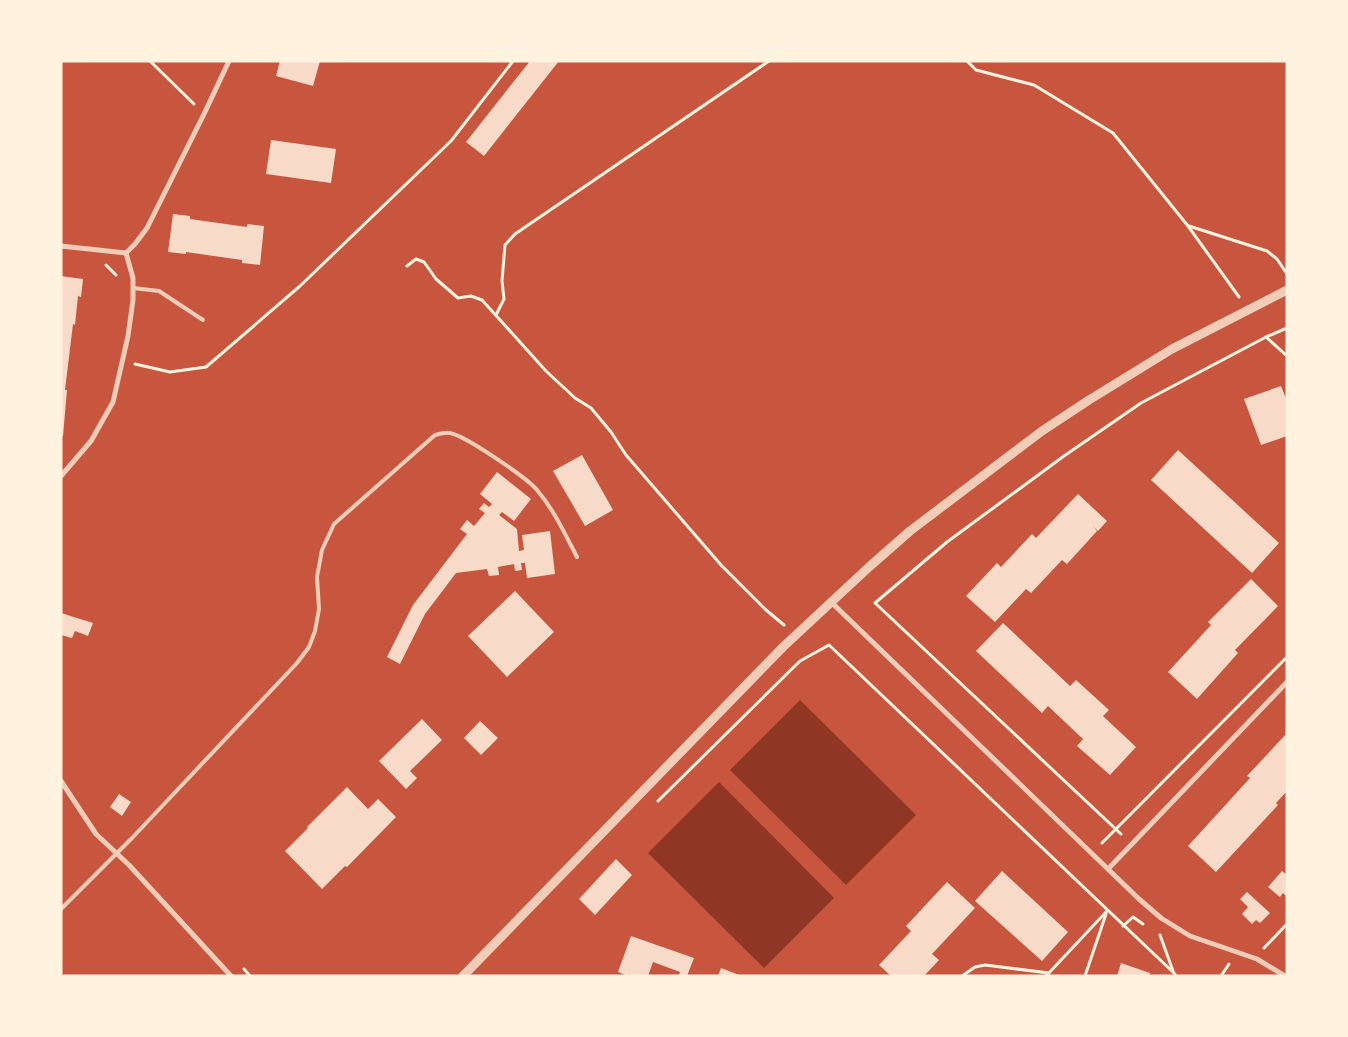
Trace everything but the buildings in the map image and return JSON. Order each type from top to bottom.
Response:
[{"type":"street","points":[[61,246],[126,252],[135,244],[147,228],[229,61]]},
{"type":"street","points":[[61,476],[91,441],[113,402],[133,300],[133,278],[126,252]]},
{"type":"street","points":[[463,976],[795,636],[830,602],[910,531],[1042,431],[1172,349],[1287,290]]},
{"type":"street","points":[[830,602],[1161,918],[1190,936],[1257,959],[1285,976]]},
{"type":"street","points":[[1108,869],[1287,682]]},
{"type":"street","points":[[61,781],[96,834],[129,865],[230,976]]},
{"type":"lane","points":[[133,288],[159,291],[203,320]]},
{"type":"lane","points":[[61,909],[116,854],[297,663],[308,647],[315,631],[319,609],[317,576],[322,550],[334,524],[435,435],[449,432],[469,441],[536,488],[554,514],[577,557]]},
{"type":"path","points":[[150,61],[204,114]]},
{"type":"path","points":[[122,362],[170,372],[206,367],[300,286],[451,141],[513,61]]},
{"type":"path","points":[[496,315],[504,299],[502,281],[505,245],[515,234],[769,61]]},
{"type":"path","points":[[967,61],[976,70],[1034,86],[1113,133],[1188,226],[1248,310]]},
{"type":"path","points":[[1188,226],[1267,251],[1277,259],[1287,274]]},
{"type":"path","points":[[406,266],[416,259],[424,262],[436,279],[458,298],[471,296],[482,300],[516,340],[546,371],[575,398],[591,408],[626,454],[722,565],[766,610],[795,636]]},
{"type":"path","points":[[101,263],[111,269],[120,281]]},
{"type":"path","points":[[1131,844],[875,603],[947,542],[1064,456],[1141,404],[1266,337],[1287,328]]},
{"type":"path","points":[[1266,337],[1287,356]]},
{"type":"path","points":[[829,645],[1175,975]]},
{"type":"path","points":[[1102,843],[1287,657]]},
{"type":"path","points":[[962,976],[975,968],[985,965],[1048,974],[1107,911]]},
{"type":"path","points":[[1085,976],[1107,911]]},
{"type":"path","points":[[1256,943],[1265,946],[1287,924]]},
{"type":"path","points":[[1160,934],[1175,975]]},
{"type":"path","points":[[1221,976],[1230,964]]},
{"type":"shaded area","points":[[800,700],[916,815],[846,885],[730,770]]},
{"type":"shaded area","points":[[719,782],[834,898],[764,968],[648,853]]}]
